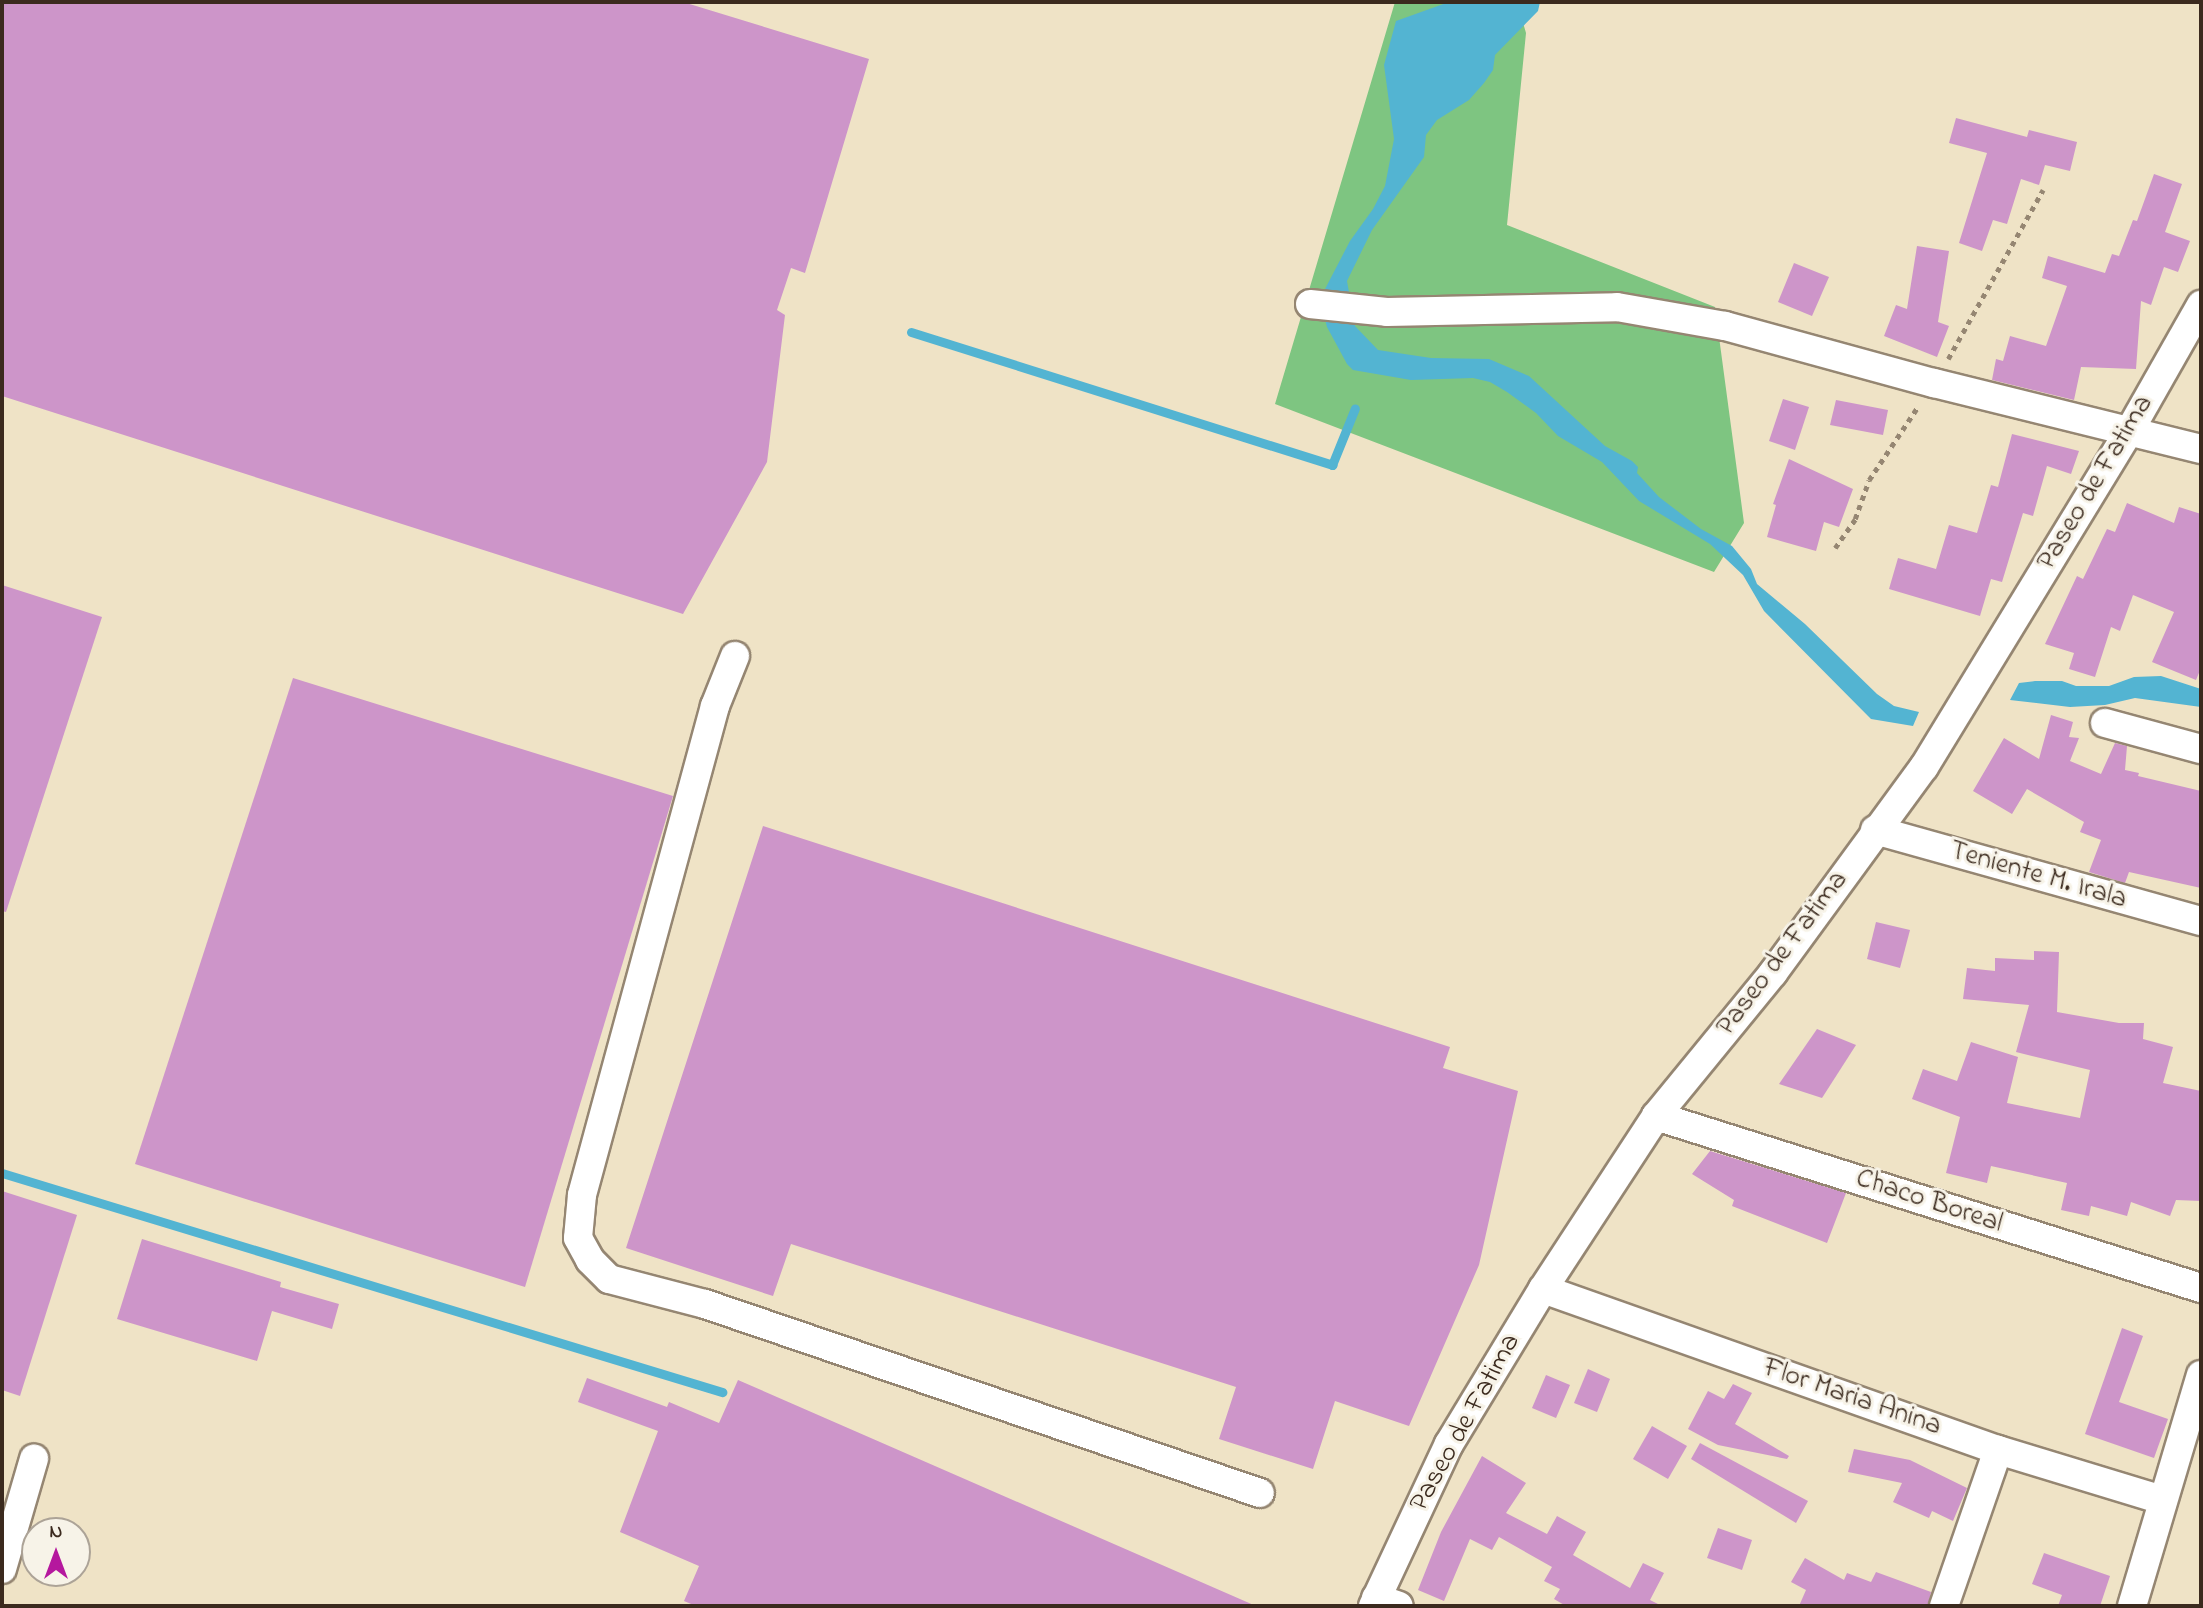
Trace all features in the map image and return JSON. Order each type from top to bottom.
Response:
[{"type":"street","points":[[1310,304],[1387,312],[1616,307],[1724,326],[1934,383],[2201,449]]},
{"type":"street","name":"Paseo de Fatima","points":[[1383,1604],[1448,1444],[1543,1289],[1656,1116],[1773,973],[1875,830],[1924,767],[1985,663],[2130,430],[2201,305]]},
{"type":"street","points":[[735,656],[715,706],[582,1195],[579,1238],[590,1260],[609,1279],[705,1304],[1260,1493]]},
{"type":"street","points":[[2105,723],[2201,749]]},
{"type":"street","name":"Teniente M. Irala","points":[[1875,830],[2201,921]]},
{"type":"street","name":"Chaco Boreal","points":[[1656,1116],[2201,1288]]},
{"type":"street","name":"Flor Maria Anina","points":[[1543,1289],[1998,1450],[2162,1500]]},
{"type":"street","points":[[2132,1606],[2201,1374]]},
{"type":"street","points":[[1944,1606],[1998,1450]]},
{"type":"street","points":[[2,1569],[34,1460]]},
{"type":"green space","points":[[1395,2],[1517,2],[1526,33],[1507,225],[1715,307],[1744,523],[1714,572],[1275,404]]},
{"type":"water","points":[[1449,2],[1540,2],[1538,11],[1495,55],[1493,70],[1484,83],[1469,100],[1437,120],[1426,135],[1424,157],[1372,230],[1347,281],[1355,326],[1378,350],[1431,358],[1489,359],[1529,376],[1605,446],[1632,461],[1638,467],[1637,473],[1659,497],[1701,529],[1732,546],[1751,569],[1757,584],[1805,624],[1877,694],[1894,706],[1919,712],[1913,726],[1871,719],[1764,611],[1743,575],[1710,544],[1639,501],[1602,462],[1558,436],[1536,413],[1507,392],[1490,382],[1473,378],[1411,380],[1353,370],[1347,364],[1327,327],[1323,312],[1324,291],[1350,241],[1373,209],[1385,186],[1394,139],[1384,65],[1396,21]]},
{"type":"water","points":[[2161,676],[2201,689],[2201,707],[2135,698],[2105,705],[2070,707],[2010,700],[2019,683],[2062,681],[2076,686],[2109,686],[2134,677]]},
{"type":"building","points":[[2,2],[683,2],[869,59],[805,273],[791,268],[777,310],[785,315],[767,462],[683,614],[2,396]]},
{"type":"building","points":[[1956,118],[2027,137],[2029,130],[2077,142],[2070,171],[2045,165],[2039,185],[2021,179],[2007,224],[1993,220],[1982,251],[1959,243],[1987,153],[1949,143]]},
{"type":"building","points":[[2154,174],[2182,184],[2165,232],[2190,241],[2178,272],[2164,267],[2151,305],[2141,301],[2136,369],[2081,367],[2074,400],[1992,380],[1996,359],[2003,361],[2010,336],[2046,346],[2067,286],[2042,278],[2048,256],[2105,273],[2112,254],[2119,256],[2133,220],[2137,221]]},
{"type":"building","points":[[1917,246],[1949,251],[1938,322],[1949,326],[1937,357],[1884,336],[1896,305],[1907,309]]},
{"type":"building","points":[[1794,263],[1829,277],[1812,316],[1778,302]]},
{"type":"building","points":[[1783,399],[1809,407],[1795,450],[1769,441]]},
{"type":"building","points":[[1836,400],[1888,410],[1883,435],[1830,425]]},
{"type":"building","points":[[2012,434],[2079,451],[2071,474],[2047,466],[2033,516],[2023,513],[2002,582],[1991,579],[1980,616],[1889,589],[1898,558],[1936,569],[1949,525],[1977,533],[1991,485],[1998,487]]},
{"type":"building","points":[[1789,459],[1853,489],[1839,527],[1824,522],[1816,551],[1767,537],[1776,505],[1773,504]]},
{"type":"building","points":[[2127,503],[2174,523],[2179,507],[2201,514],[2201,668],[2196,680],[2152,662],[2174,612],[2133,595],[2120,631],[2111,627],[2095,677],[2069,669],[2074,653],[2045,644],[2077,576],[2083,579],[2107,529],[2115,532]]},
{"type":"building","points":[[2,585],[102,617],[6,912],[2,911]]},
{"type":"building","points":[[293,678],[673,796],[525,1287],[135,1164]]},
{"type":"building","points":[[2051,715],[2073,722],[2069,737],[2079,738],[2070,761],[2101,774],[2115,743],[2127,746],[2125,770],[2139,773],[2138,776],[2201,791],[2201,888],[2129,872],[2125,883],[2089,872],[2101,840],[2080,832],[2084,822],[2027,789],[2012,814],[1973,791],[2004,738],[2039,759]]},
{"type":"building","points":[[763,826],[1450,1047],[1443,1068],[1518,1091],[1479,1265],[1409,1426],[1335,1401],[1313,1469],[1219,1439],[1236,1387],[791,1244],[773,1296],[626,1248]]},
{"type":"building","points":[[1876,922],[1910,930],[1900,968],[1867,959]]},
{"type":"building","points":[[2034,951],[2059,952],[2057,1012],[2119,1023],[2144,1023],[2143,1039],[2173,1047],[2163,1083],[2201,1091],[2201,1201],[2176,1200],[2170,1216],[2131,1202],[2127,1216],[2091,1206],[2089,1216],[2061,1210],[2067,1183],[1991,1166],[1987,1183],[1946,1173],[1960,1117],[1912,1099],[1923,1069],[1957,1081],[1971,1042],[2018,1057],[2007,1103],[2080,1118],[2090,1070],[2016,1052],[2029,1005],[1963,999],[1967,968],[1995,971],[1995,958],[2034,960]]},
{"type":"building","points":[[1817,1029],[1856,1045],[1822,1098],[1779,1084]]},
{"type":"building","points":[[1710,1151],[1846,1193],[1827,1243],[1732,1206],[1734,1200],[1692,1174]]},
{"type":"building","points":[[2,1191],[77,1215],[20,1396],[2,1390]]},
{"type":"building","points":[[142,1239],[281,1282],[280,1287],[339,1304],[332,1329],[272,1311],[257,1361],[117,1319]]},
{"type":"building","points":[[2122,1328],[2143,1336],[2119,1402],[2168,1419],[2154,1458],[2085,1434]]},
{"type":"building","points":[[1588,1369],[1610,1379],[1597,1412],[1574,1403]]},
{"type":"building","points":[[1546,1375],[1570,1385],[1556,1418],[1532,1408]]},
{"type":"building","points":[[587,1378],[667,1407],[669,1402],[719,1423],[738,1380],[1256,1606],[696,1606],[684,1601],[699,1566],[620,1532],[658,1431],[578,1402]]},
{"type":"building","points":[[1733,1384],[1752,1393],[1735,1424],[1789,1456],[1787,1459],[1718,1445],[1688,1429],[1708,1391],[1724,1399]]},
{"type":"building","points":[[1652,1426],[1687,1446],[1668,1479],[1633,1459]]},
{"type":"building","points":[[1700,1443],[1808,1501],[1796,1523],[1691,1459]]},
{"type":"building","points":[[1854,1449],[1910,1460],[1967,1488],[1953,1521],[1932,1511],[1929,1518],[1893,1502],[1902,1483],[1848,1472]]},
{"type":"building","points":[[1482,1456],[1526,1483],[1506,1513],[1547,1534],[1557,1516],[1586,1532],[1573,1555],[1630,1588],[1643,1563],[1664,1573],[1650,1600],[1662,1606],[1566,1606],[1554,1599],[1560,1589],[1544,1581],[1552,1567],[1499,1537],[1492,1550],[1470,1539],[1444,1601],[1418,1590],[1441,1532]]},
{"type":"building","points":[[1718,1528],[1752,1540],[1742,1570],[1707,1558]]},
{"type":"building","points":[[2044,1553],[2110,1576],[2100,1606],[2058,1606],[2062,1595],[2032,1584]]},
{"type":"building","points":[[1805,1558],[1844,1580],[1847,1573],[1871,1582],[1876,1572],[1931,1592],[1928,1606],[1799,1606],[1806,1590],[1791,1582]]},
{"type":"waterway","points":[[911,332],[1332,465],[1355,408]]},
{"type":"waterway","points":[[2,1173],[722,1392]]}]
